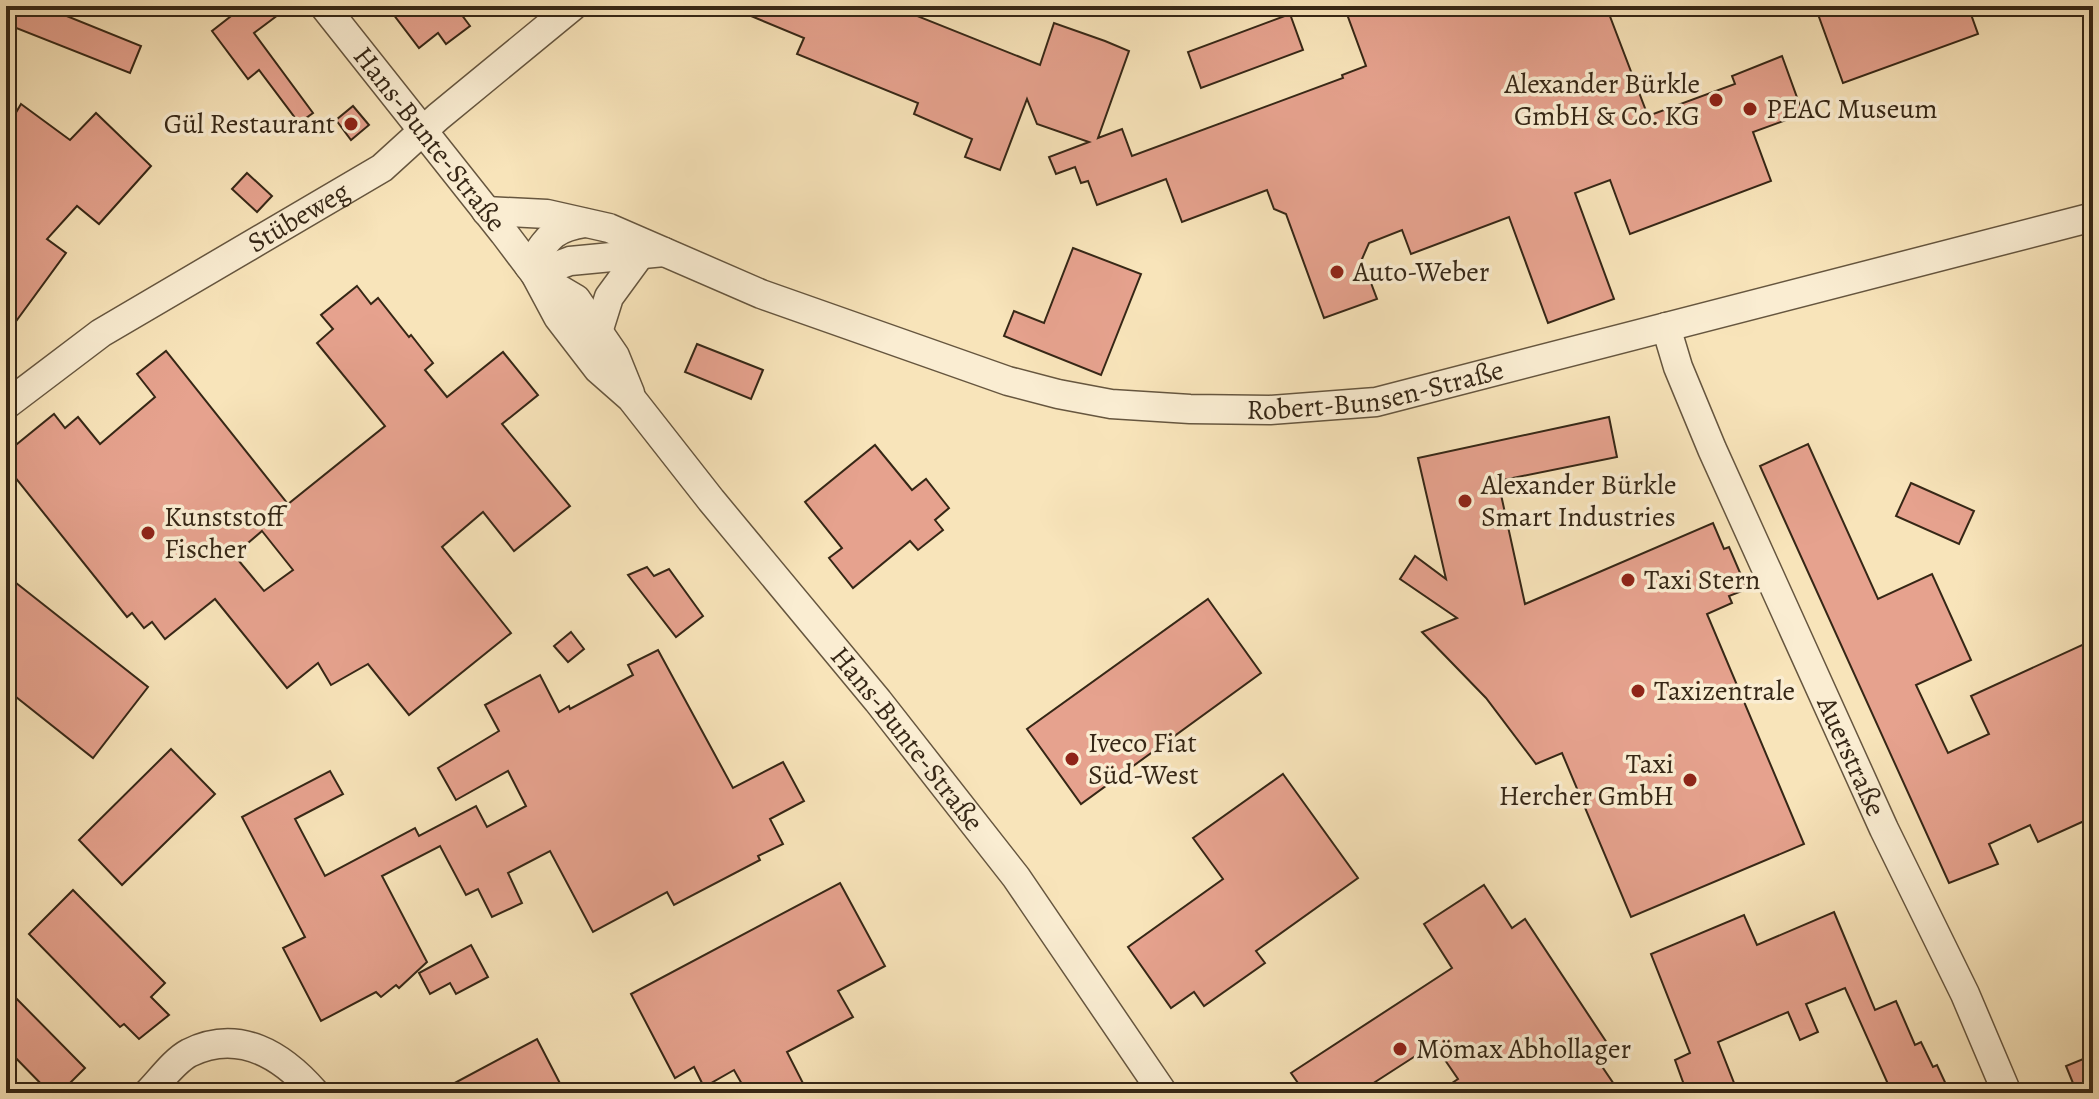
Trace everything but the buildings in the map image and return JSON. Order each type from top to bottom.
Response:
[{"type":"street","name":"Hans-Bunte-Straße","points":[[324,6],[532,270],[558,317],[598,369],[631,398],[711,500],[878,701],[1016,877],[1163,1093]]},
{"type":"street","name":"Stübeweg","points":[[6,405],[101,333],[382,168],[573,6]]},
{"type":"street","name":"Robert-Bunsen-Straße","points":[[486,211],[547,214],[609,228],[652,254],[993,376],[1058,394],[1111,404],[1270,410],[1376,402],[2093,217]]},
{"type":"street","points":[[532,270],[550,237],[565,226],[585,223]]},
{"type":"street","name":"Robert-Bunsen-Straße","points":[[532,270],[570,261],[652,254]]},
{"type":"street","points":[[598,332],[609,297],[652,254]]},
{"type":"street","name":"Hans-Bunte-Straße","points":[[532,270],[576,299],[615,356],[631,398]]},
{"type":"street","name":"Auerstraße","points":[[1666,327],[1678,367],[1712,449],[1884,829],[1965,994],[2007,1093]]},
{"type":"street","points":[[148,1093],[186,1054],[217,1043],[258,1047],[297,1072],[315,1093]]},
{"type":"place","name":"Alexander Bürkle GmbH & Co. KG","points":[[1716,100]]},
{"type":"place","name":"PEAC Museum","points":[[1750,109]]},
{"type":"place","name":"Gül Restaurant","points":[[351,124]]},
{"type":"place","name":"Auto-Weber","points":[[1337,272]]},
{"type":"place","name":"Alexander Bürkle Smart Industries","points":[[1465,501]]},
{"type":"place","name":"Kunststoff Fischer","points":[[148,533]]},
{"type":"place","name":"Taxi Stern","points":[[1628,580]]},
{"type":"place","name":"Taxizentrale","points":[[1638,691]]},
{"type":"place","name":"Iveco Fiat Süd-West","points":[[1072,759]]},
{"type":"place","name":"Taxi Hercher GmbH","points":[[1690,780]]},
{"type":"place","name":"Mömax Abhollager","points":[[1400,1049]]}]
